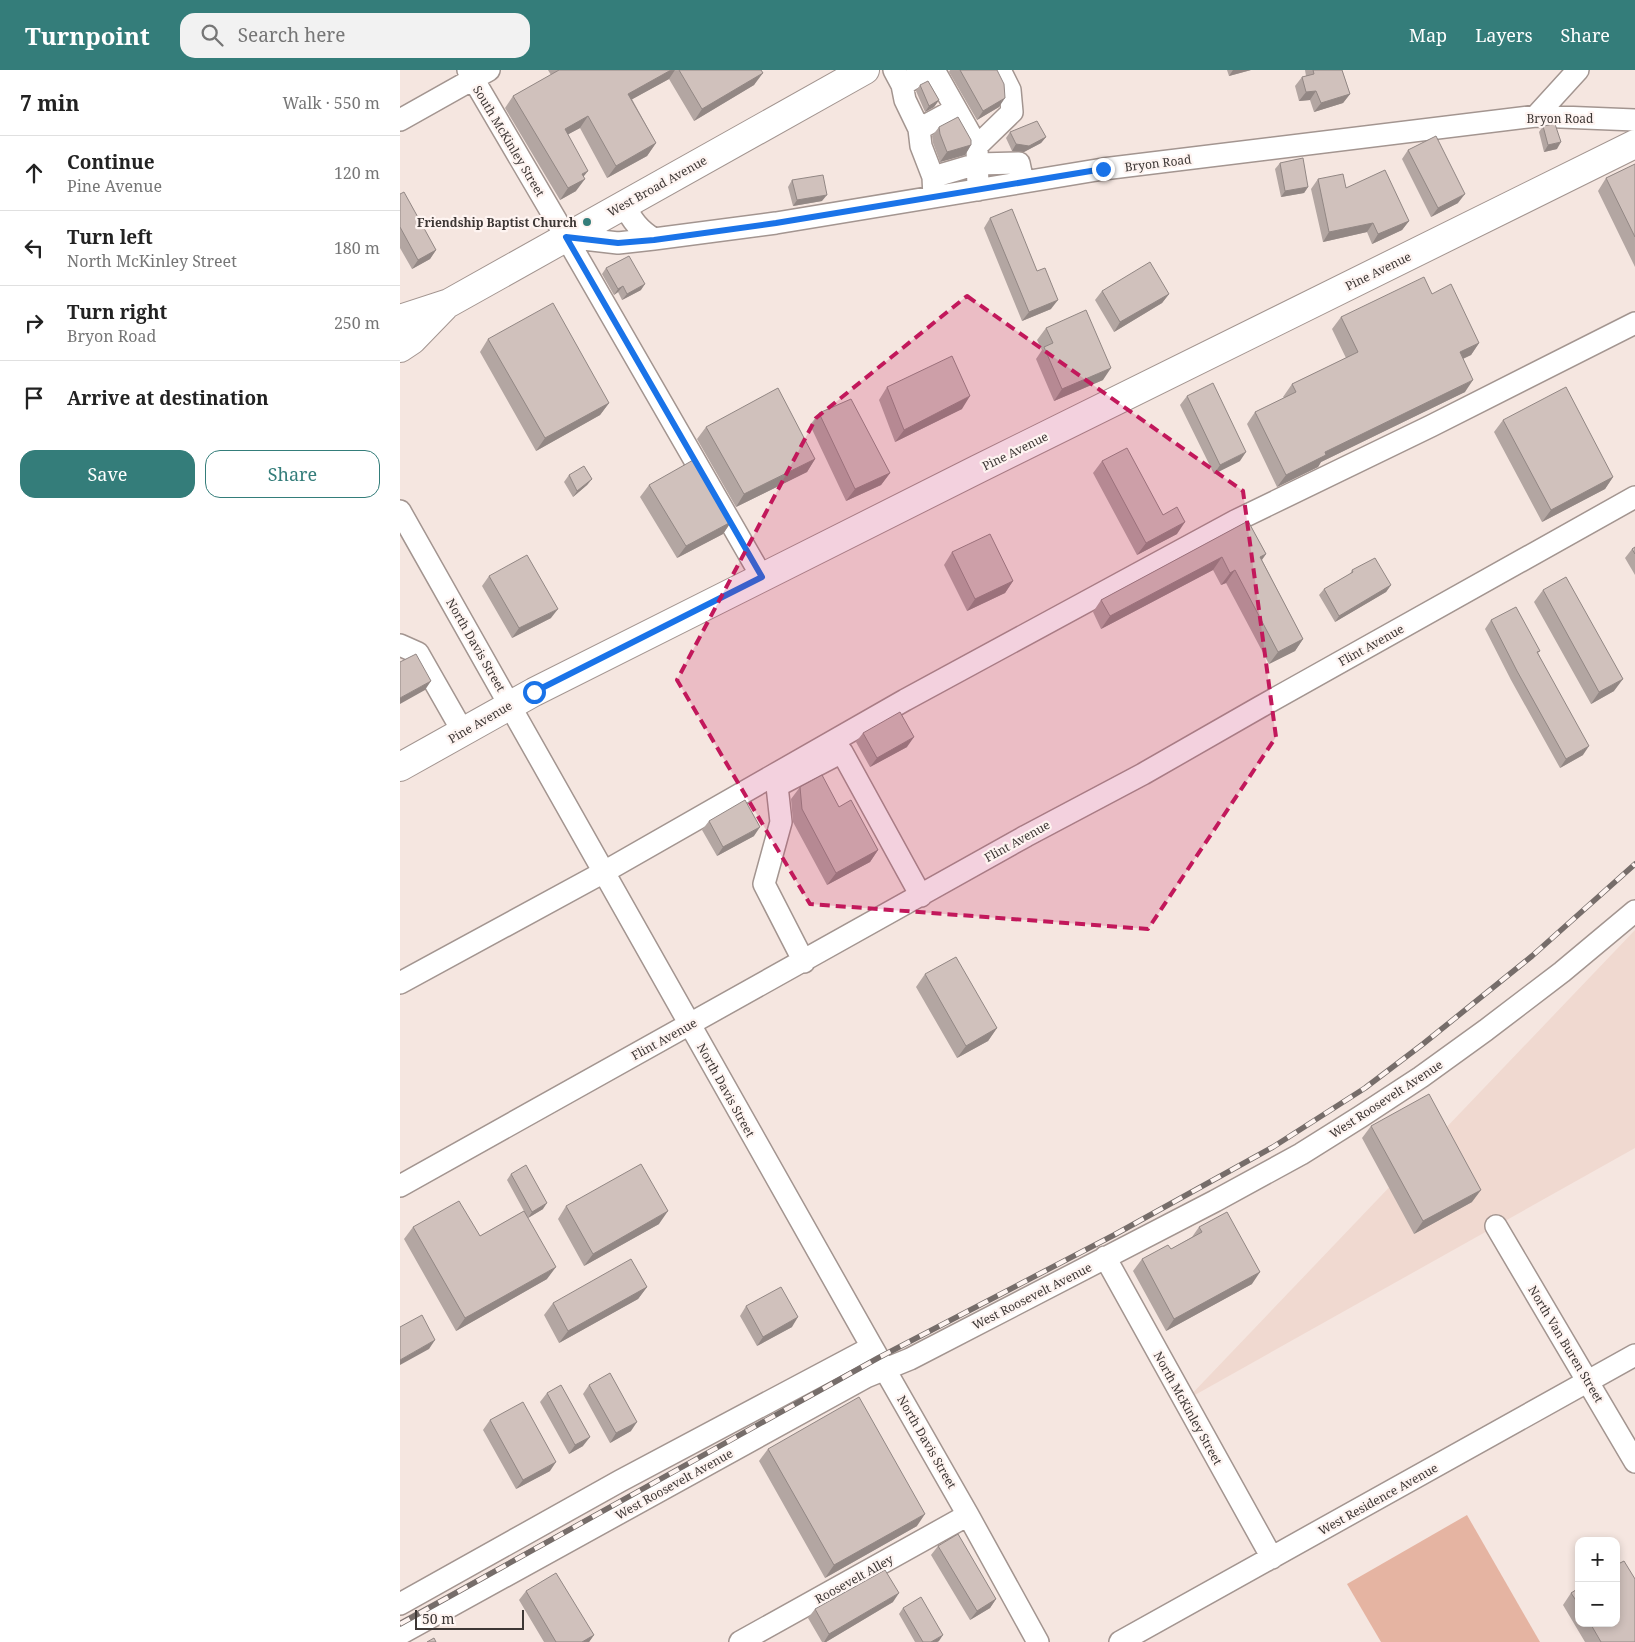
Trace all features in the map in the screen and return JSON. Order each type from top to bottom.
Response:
[{"type":"main road","name":"West Broad Avenue","points":[[400,319],[449,302],[865,70]]},
{"type":"main road","name":"Pine Avenue","points":[[402,760],[463,732],[510,705],[762,577],[1635,144]]},
{"type":"main road","name":"West Broad Avenue","points":[[400,348],[412,340],[449,302]]},
{"type":"street","points":[[928,70],[898,77],[905,100],[919,129],[920,146],[934,187],[977,155],[1012,112],[1010,90],[1000,70]]},
{"type":"street","points":[[934,70],[956,109],[977,155],[978,190]]},
{"type":"street","points":[[1536,116],[1578,70]]},
{"type":"street","points":[[400,120],[476,73]]},
{"type":"street","name":"South McKinley Street","points":[[476,73],[566,237]]},
{"type":"street","points":[[919,129],[956,109]]},
{"type":"street","name":"Bryon Road","points":[[566,237],[618,243],[654,240],[776,223],[934,187],[978,190],[1103,169],[1536,116],[1635,120]]},
{"type":"street","points":[[977,155],[1019,163],[1022,182]]},
{"type":"street","points":[[624,205],[630,218],[641,231],[654,240]]},
{"type":"street","points":[[566,237],[762,577]]},
{"type":"street","points":[[400,983],[604,872],[905,700],[1235,521],[1431,426],[1635,323]]},
{"type":"street","name":"Flint Avenue","points":[[400,1186],[804,962],[1026,836],[1143,774],[1635,497]]},
{"type":"street","name":"North Davis Street","points":[[400,511],[408,543],[510,705],[1038,1642]]},
{"type":"street","points":[[400,645],[418,653],[463,732]]},
{"type":"street","points":[[804,962],[764,884],[781,822],[777,786],[842,752],[920,896]]},
{"type":"street","name":"West Roosevelt Avenue","points":[[400,1634],[858,1382],[910,1359],[1105,1258],[1266,1172],[1360,1117],[1421,1077],[1486,1030],[1562,972],[1635,911]]},
{"type":"street","name":"North Van Buren Street","points":[[1496,1226],[1635,1462]]},
{"type":"street","name":"North McKinley Street","points":[[1105,1258],[1272,1558]]},
{"type":"street","points":[[400,1604],[620,1481],[872,1347]]},
{"type":"street","name":"West Residence Avenue","points":[[1120,1642],[1635,1355]]},
{"type":"street","name":"Roosevelt Alley","points":[[740,1642],[968,1515]]},
{"type":"highlighted area","points":[[967,296],[1243,491],[1276,737],[1148,929],[810,904],[677,680],[816,418]]},
{"type":"shaded area","points":[[1635,930],[1635,1148],[1186,1400]]},
{"type":"shaded area","points":[[1467,1515],[1540,1642],[1381,1642],[1347,1584]]},
{"type":"building","points":[[559,70],[671,70],[628,94],[656,143],[616,166],[588,116],[565,129],[588,171],[582,174],[585,179],[568,188],[513,96]]},
{"type":"building","points":[[679,70],[761,70],[763,73],[702,109]]},
{"type":"building","points":[[960,70],[997,70],[1004,84],[1005,98],[983,111]]},
{"type":"building","points":[[1313,70],[1342,70],[1350,94],[1321,103],[1316,91],[1306,92],[1302,77],[1314,74]]},
{"type":"building","points":[[928,81],[939,100],[929,106],[920,85]]},
{"type":"building","points":[[958,117],[971,140],[971,145],[947,152],[939,127]]},
{"type":"building","points":[[1037,121],[1046,137],[1029,146],[1016,144],[1010,132]]},
{"type":"building","points":[[1555,124],[1561,142],[1548,145],[1543,126]]},
{"type":"building","points":[[1436,136],[1465,194],[1438,208],[1408,150]]},
{"type":"building","points":[[1303,158],[1308,187],[1285,191],[1280,163]]},
{"type":"building","points":[[1635,164],[1635,237],[1606,178]]},
{"type":"building","points":[[1385,170],[1409,221],[1378,234],[1373,223],[1329,232],[1318,179],[1343,174],[1346,188]]},
{"type":"building","points":[[823,175],[827,195],[797,200],[792,180]]},
{"type":"building","points":[[404,192],[436,250],[418,260],[400,227],[400,194]]},
{"type":"building","points":[[1012,209],[1037,271],[1045,268],[1058,300],[1029,312],[990,218]]},
{"type":"building","points":[[629,256],[645,284],[627,294],[623,286],[618,289],[606,268]]},
{"type":"building","points":[[1150,262],[1169,294],[1120,322],[1102,291]]},
{"type":"building","points":[[1424,277],[1432,294],[1451,284],[1479,343],[1460,352],[1473,380],[1325,452],[1326,455],[1286,475],[1255,412],[1296,392],[1292,384],[1358,352],[1341,317]]},
{"type":"building","points":[[553,303],[609,403],[545,438],[488,339]]},
{"type":"building","points":[[1086,310],[1111,368],[1062,389],[1044,347],[1053,343],[1046,328]]},
{"type":"building","points":[[952,356],[970,396],[904,430],[887,387]]},
{"type":"building","points":[[1213,383],[1246,452],[1220,465],[1187,396]]},
{"type":"building","points":[[1566,387],[1613,477],[1551,510],[1503,420]]},
{"type":"building","points":[[778,388],[815,459],[744,494],[706,427]]},
{"type":"building","points":[[851,399],[890,473],[855,489],[819,413]]},
{"type":"building","points":[[1127,448],[1163,515],[1177,507],[1185,522],[1146,543],[1102,461]]},
{"type":"building","points":[[695,459],[731,522],[686,546],[649,485]]},
{"type":"building","points":[[584,466],[592,479],[577,491],[569,475]]},
{"type":"building","points":[[1248,521],[1266,554],[1260,557],[1303,639],[1278,652],[1235,570],[1230,573],[1222,557],[1110,616],[1101,600]]},
{"type":"building","points":[[990,534],[1013,581],[975,599],[952,552]]},
{"type":"building","points":[[527,555],[558,609],[519,628],[489,576]]},
{"type":"building","points":[[1375,558],[1391,585],[1339,616],[1324,589],[1353,572],[1352,570]]},
{"type":"building","points":[[1566,577],[1623,679],[1599,692],[1543,590]]},
{"type":"building","points":[[1516,607],[1540,651],[1537,652],[1589,746],[1566,759],[1491,620]]},
{"type":"building","points":[[416,654],[431,681],[400,698],[400,662]]},
{"type":"building","points":[[900,712],[914,737],[877,758],[863,733]]},
{"type":"building","points":[[822,775],[839,807],[851,800],[878,850],[836,873],[802,809],[800,787]]},
{"type":"building","points":[[745,800],[760,827],[723,847],[709,821]]},
{"type":"building","points":[[956,957],[997,1028],[966,1046],[925,974]]},
{"type":"building","points":[[1429,1094],[1481,1190],[1423,1221],[1371,1126]]},
{"type":"building","points":[[641,1164],[668,1211],[593,1254],[566,1206]]},
{"type":"building","points":[[526,1165],[547,1203],[532,1212],[511,1174]]},
{"type":"building","points":[[459,1201],[480,1236],[524,1211],[556,1267],[465,1318],[413,1227]]},
{"type":"building","points":[[1227,1212],[1260,1272],[1174,1319],[1142,1259],[1168,1245],[1171,1249],[1202,1232],[1199,1227]]},
{"type":"building","points":[[631,1259],[647,1287],[568,1331],[553,1303]]},
{"type":"building","points":[[781,1287],[798,1317],[763,1337],[746,1306]]},
{"type":"building","points":[[422,1315],[435,1340],[400,1360],[400,1327]]},
{"type":"building","points":[[610,1373],[637,1422],[616,1433],[589,1385]]},
{"type":"building","points":[[561,1385],[590,1437],[575,1445],[547,1393]]},
{"type":"building","points":[[859,1397],[925,1514],[834,1565],[768,1449]]},
{"type":"building","points":[[523,1402],[556,1462],[523,1480],[490,1420]]},
{"type":"building","points":[[958,1534],[996,1599],[977,1611],[938,1546]]},
{"type":"building","points":[[1624,1561],[1635,1579],[1635,1642],[1601,1642],[1592,1627],[1620,1627],[1620,1563]]},
{"type":"building","points":[[885,1570],[899,1593],[829,1634],[815,1609]]},
{"type":"building","points":[[556,1573],[594,1635],[582,1642],[556,1642],[526,1591]]},
{"type":"building","points":[[1575,1590],[1575,1599],[1571,1593]]},
{"type":"building","points":[[921,1597],[943,1635],[931,1642],[923,1642],[903,1608]]},
{"type":"building","points":[[434,1638],[436,1642],[427,1642]]},
{"type":"railway","points":[[400,1624],[878,1358],[1114,1235],[1273,1147],[1365,1088],[1423,1044],[1532,956],[1635,864]]},
{"type":"place","name":"Friendship Baptist Church","points":[[587,222]]},
{"type":"route","points":[[534,692],[762,577],[566,237],[618,243],[654,240],[776,223],[1103,169]]}]
